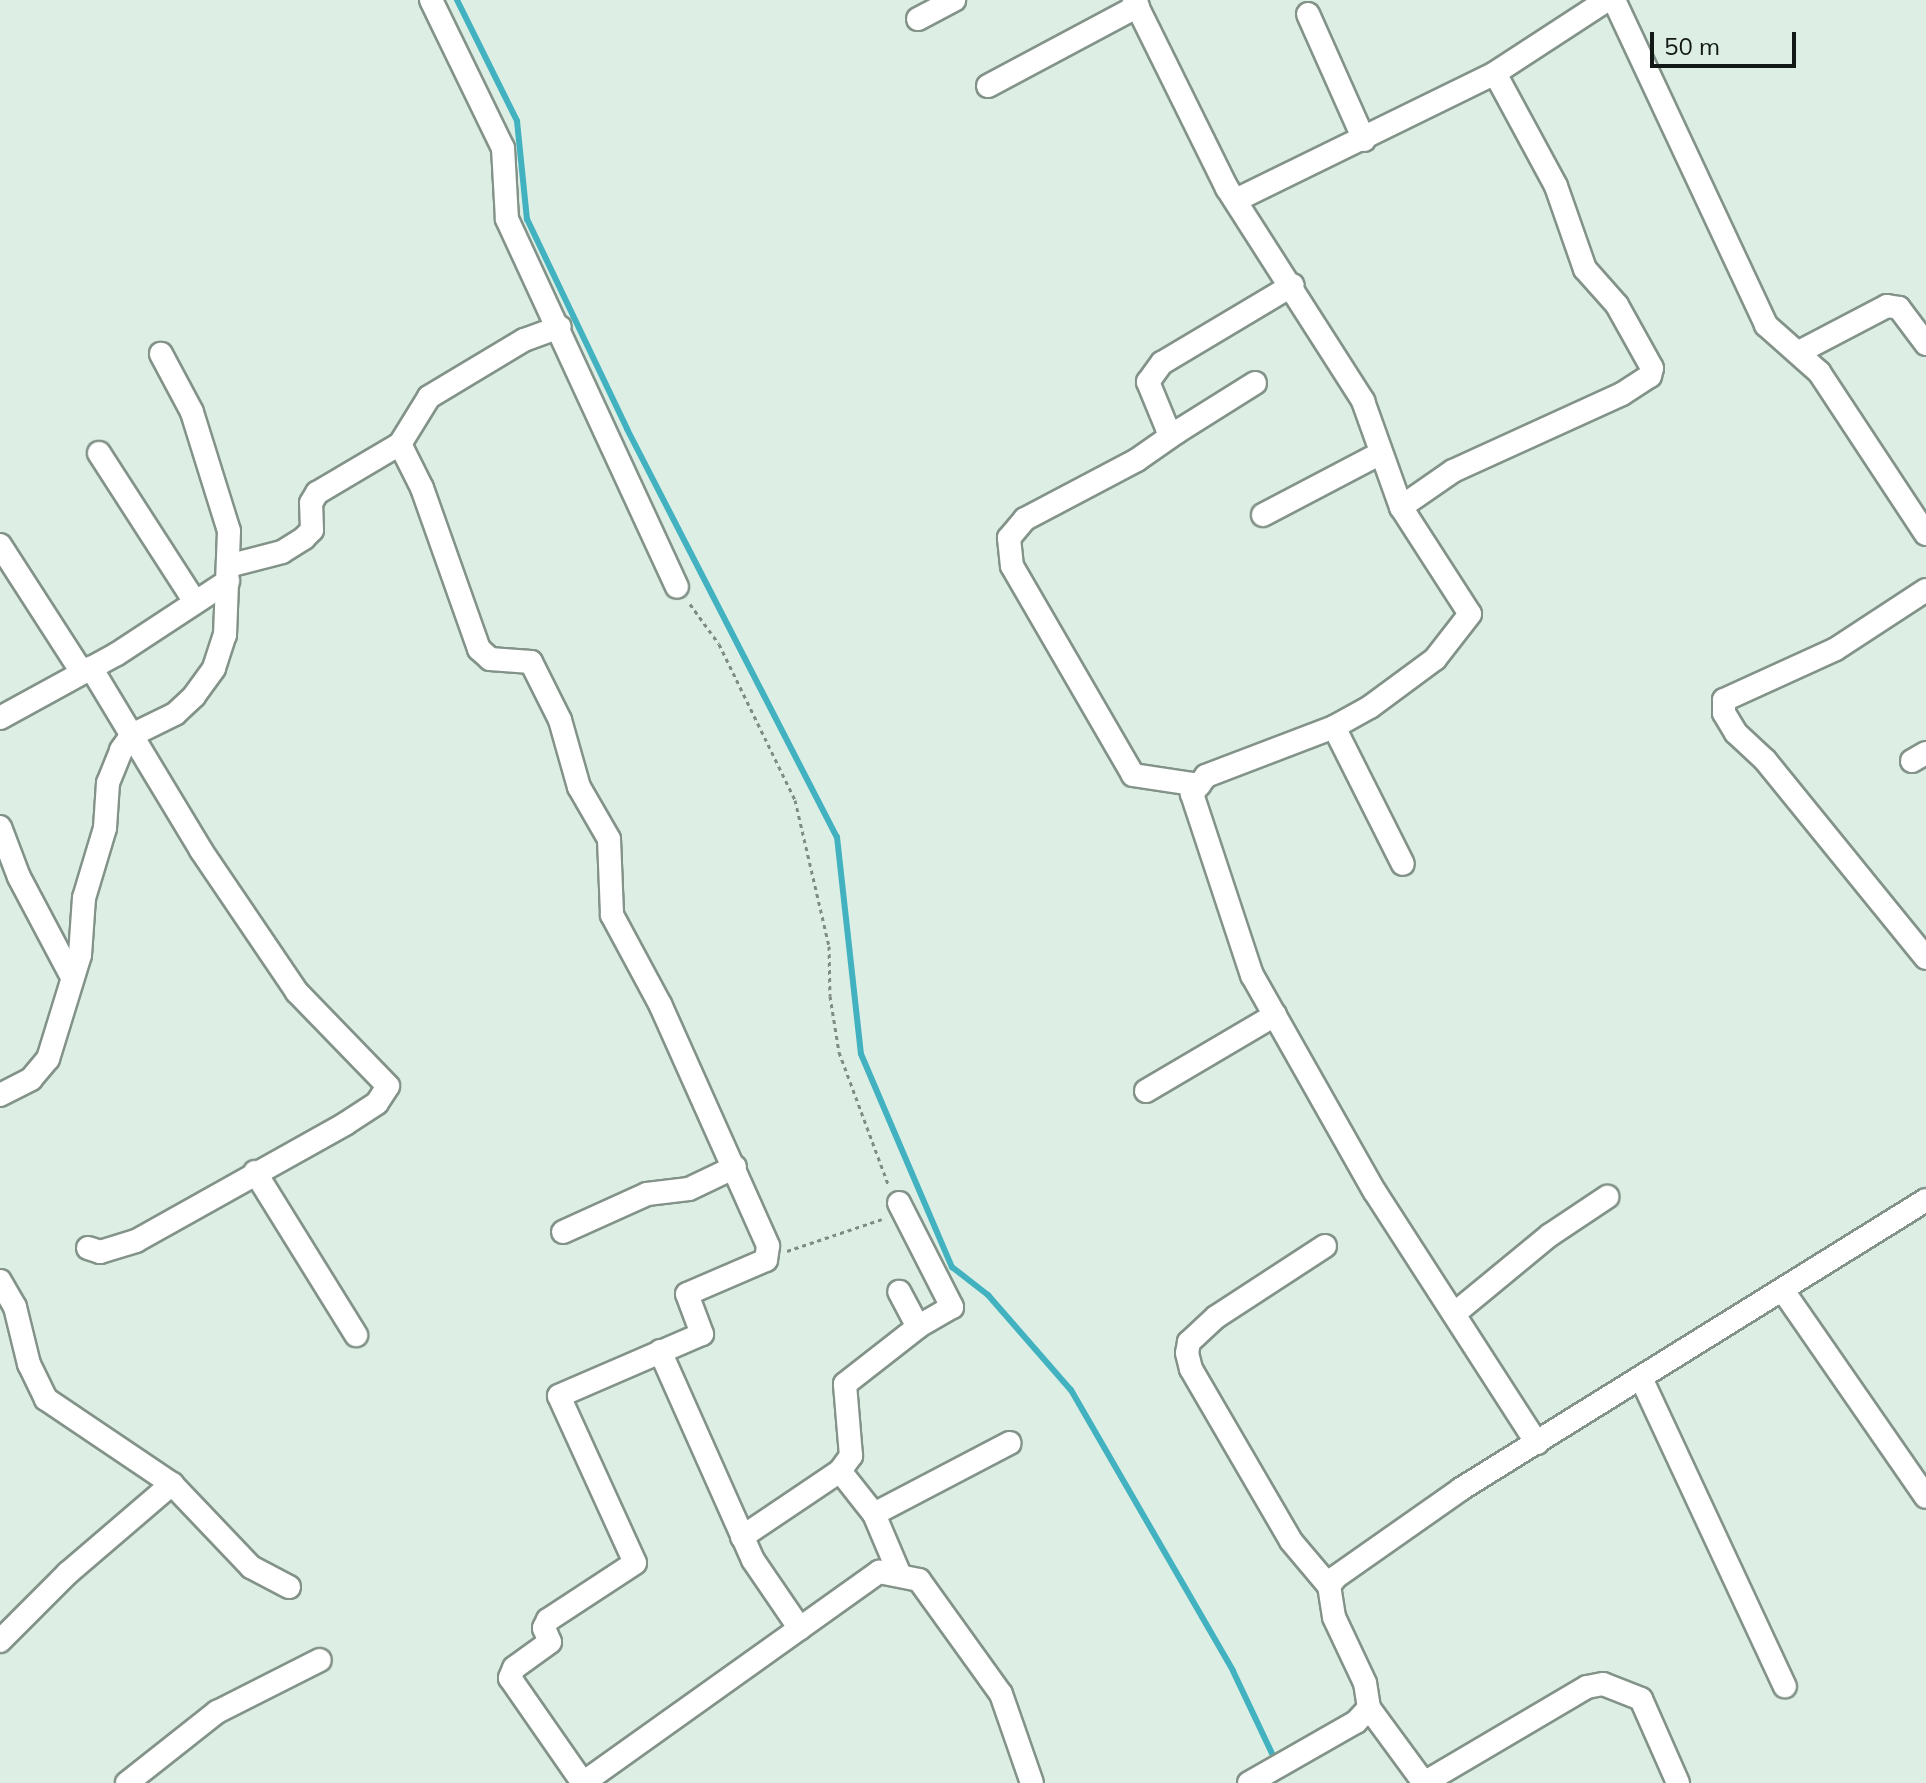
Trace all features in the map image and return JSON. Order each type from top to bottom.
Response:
[{"type":"street","points":[[431,0],[494,123],[503,148],[507,219],[560,327],[677,587]]},
{"type":"street","points":[[918,19],[954,0]]},
{"type":"street","points":[[1236,200],[1364,140],[1495,73],[1607,0]]},
{"type":"street","points":[[1614,0],[1766,325],[1801,351],[1926,534]]},
{"type":"street","points":[[988,86],[1136,3],[1236,200],[1293,285],[1363,401],[1401,507],[1470,614],[1435,659],[1334,727],[1206,776],[1192,794],[1252,975],[1375,1192],[1537,1443]]},
{"type":"street","points":[[1308,14],[1364,140]]},
{"type":"street","points":[[1401,507],[1453,471],[1622,394],[1650,376],[1652,368],[1617,305],[1585,269],[1556,186],[1495,73]]},
{"type":"street","points":[[1177,432],[1167,428],[1152,396],[1152,373],[1293,285]]},
{"type":"street","points":[[1801,351],[1887,306],[1899,308],[1925,339]]},
{"type":"street","points":[[0,718],[87,670],[195,602],[228,573],[282,552],[304,538],[312,530],[311,503],[317,493],[400,444],[429,397],[524,340],[560,327]]},
{"type":"street","points":[[0,1095],[31,1079],[48,1059],[80,955],[84,898],[105,828],[108,783],[132,735],[175,714],[214,668],[225,635],[229,531],[192,412],[161,354]]},
{"type":"street","points":[[1199,785],[1133,775],[1012,566],[1009,538],[1025,519],[1137,460],[1255,383]]},
{"type":"street","points":[[400,444],[422,488],[479,649],[490,659],[531,662],[550,696],[579,787],[609,839],[612,915],[735,1167],[768,1246],[766,1260],[687,1294],[702,1334],[559,1396],[635,1563],[548,1620],[544,1628],[550,1642],[514,1668],[510,1678],[583,1783],[879,1572],[899,1573],[919,1580],[1001,1694],[1032,1783]]},
{"type":"street","points":[[99,453],[195,602]]},
{"type":"street","points":[[1263,515],[1381,453]]},
{"type":"street","points":[[0,545],[132,735],[297,992],[388,1086],[377,1103],[136,1241],[100,1252],[88,1248]]},
{"type":"street","points":[[1926,590],[1836,649],[1724,700],[1724,713],[1736,733],[1765,760],[1926,958]]},
{"type":"street","points":[[1334,727],[1403,864]]},
{"type":"street","points":[[0,827],[19,877],[72,977]]},
{"type":"street","points":[[1146,1091],[1275,1015]]},
{"type":"street","points":[[563,1232],[647,1194],[689,1189],[735,1167]]},
{"type":"street","points":[[255,1172],[356,1335]]},
{"type":"street","points":[[1454,1314],[1550,1235],[1607,1197]]},
{"type":"street","points":[[1329,1586],[1461,1489],[1784,1292],[1926,1200]]},
{"type":"street","points":[[742,1537],[840,1471],[851,1456],[845,1384],[918,1327],[952,1307],[899,1203]]},
{"type":"street","points":[[1325,1246],[1216,1317],[1189,1342],[1187,1353],[1191,1369],[1291,1541],[1329,1586],[1334,1617],[1365,1683],[1369,1708],[1424,1783],[1587,1687],[1603,1684],[1641,1699],[1678,1783]]},
{"type":"street","points":[[0,1281],[15,1307],[29,1364],[46,1399],[172,1484],[251,1567],[289,1587]]},
{"type":"street","points":[[899,1292],[918,1327]]},
{"type":"street","points":[[1784,1292],[1926,1497]]},
{"type":"street","points":[[660,1351],[742,1537],[800,1629]]},
{"type":"street","points":[[1642,1380],[1785,1686]]},
{"type":"street","points":[[874,1514],[1010,1443]]},
{"type":"street","points":[[840,1471],[874,1514],[899,1573]]},
{"type":"street","points":[[0,1641],[172,1484]]},
{"type":"street","points":[[127,1783],[229,1704],[320,1660]]},
{"type":"street","points":[[1251,1782],[1356,1722],[1369,1708]]},
{"type":"path","points":[[677,587],[719,644],[795,800],[829,946],[830,996],[839,1052],[899,1203],[893,1215],[815,1238],[766,1260]]},
{"type":"waterway","points":[[457,0],[517,121],[527,219],[627,429],[837,837],[861,1054],[952,1267],[988,1295],[1071,1390],[1233,1671],[1276,1762]]}]
